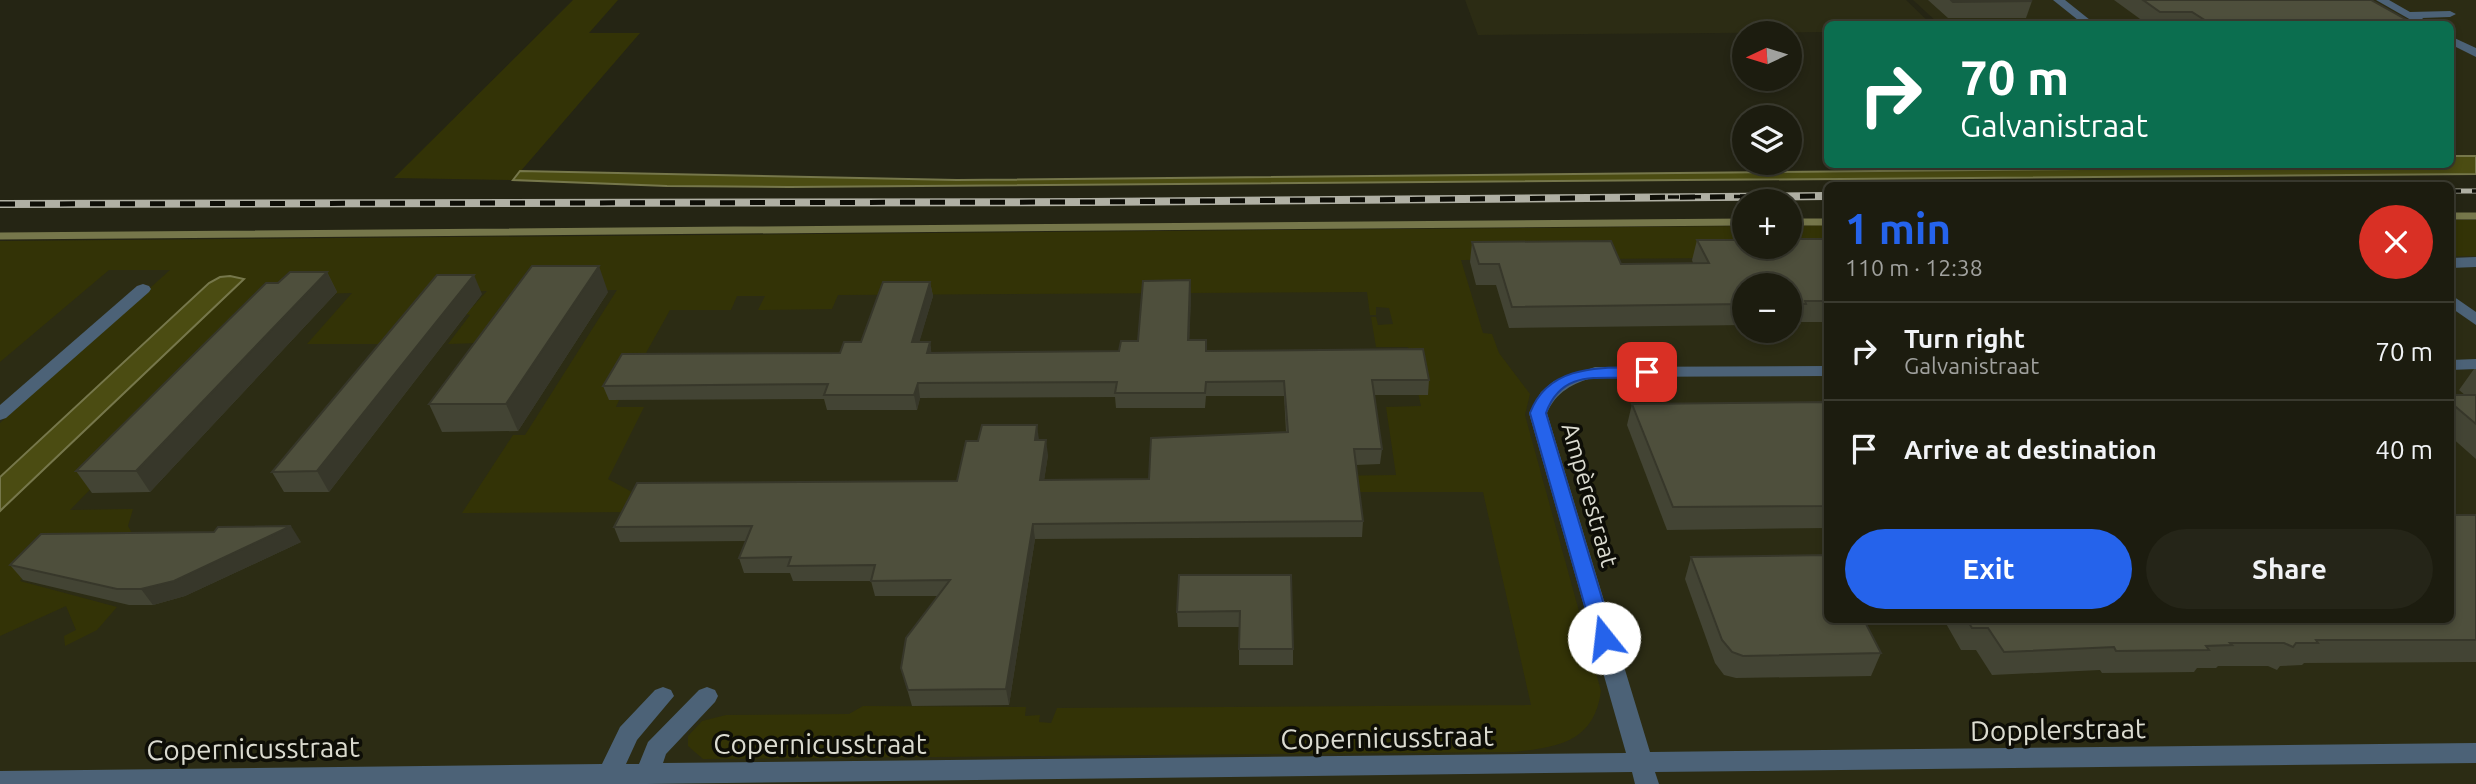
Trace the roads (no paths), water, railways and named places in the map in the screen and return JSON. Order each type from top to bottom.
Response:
[{"type":"street","points":[[2058,0],[2085,21]]},
{"type":"street","points":[[2381,0],[2419,21]]},
{"type":"street","points":[[2407,15],[2450,14]]},
{"type":"street","points":[[2454,40],[2475,52]]},
{"type":"street","points":[[2454,263],[2476,262]]},
{"type":"street","points":[[0,414],[143,289]]},
{"type":"street","points":[[2454,302],[2476,320]]},
{"type":"street","points":[[2454,365],[2476,364]]},
{"type":"street","name":"Ampèrestraat","points":[[1644,774],[1538,413],[1544,398],[1555,386],[1570,378],[1595,372],[1824,370]]},
{"type":"street","points":[[609,775],[628,734],[663,696]]},
{"type":"street","points":[[647,774],[656,749],[707,696]]},
{"type":"street","name":"Dopplerstraat","points":[[1644,774],[2476,753]]},
{"type":"street","name":"Copernicusstraat","points":[[0,781],[647,774],[953,778],[1644,774]]},
{"type":"waterway","points":[[2454,216],[2476,216]]},
{"type":"waterway","points":[[0,236],[1732,222]]},
{"type":"waterway","points":[[1802,222],[1824,222]]},
{"type":"railway","points":[[2454,191],[2476,191]]},
{"type":"railway","points":[[0,204],[1088,202],[1824,196]]},
{"type":"railway","points":[[1668,197],[1824,196]]}]
